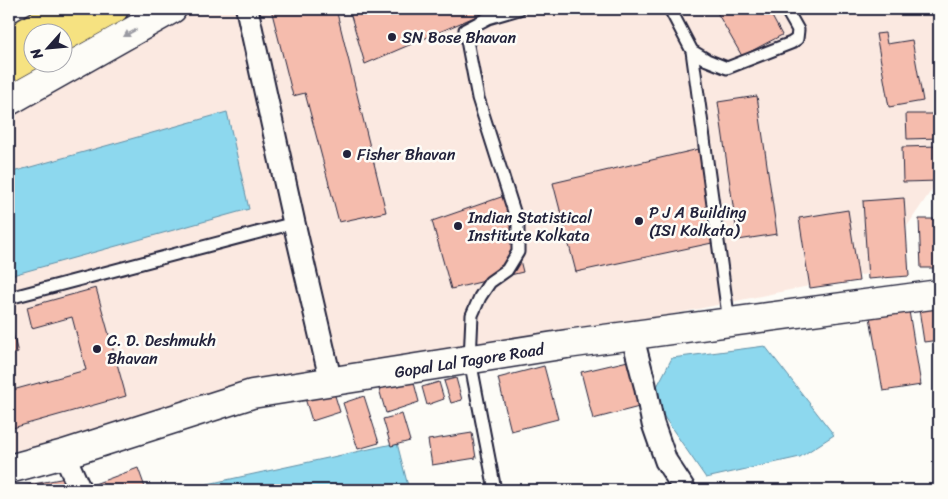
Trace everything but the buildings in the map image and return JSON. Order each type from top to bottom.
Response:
[{"type":"main road","points":[[9,42],[66,9]]},
{"type":"main road","points":[[72,32],[114,9]]},
{"type":"main road","points":[[9,68],[22,61]]},
{"type":"street","points":[[9,100],[172,9]]},
{"type":"street","points":[[246,9],[331,382]]},
{"type":"street","name":"Gopal Lal Tagore Road","points":[[9,469],[64,454],[252,394],[632,335],[939,294]]},
{"type":"street","points":[[632,335],[653,424],[666,461],[685,490]]},
{"type":"street","points":[[64,454],[80,490]]},
{"type":"lane","points":[[495,490],[470,360],[472,315],[480,297],[490,282],[506,270],[518,252],[518,224],[478,98],[464,30],[488,18],[518,9]]},
{"type":"lane","points":[[670,9],[692,51],[729,322]]},
{"type":"lane","points":[[692,51],[707,60],[727,68],[791,43],[797,39],[798,30],[786,9]]},
{"type":"lane","points":[[9,298],[294,223]]},
{"type":"shaded area","name":"Indian Statistical Institute Kolkata","points":[[171,9],[939,9],[939,179],[876,272],[9,452],[9,105],[65,72],[72,72],[72,68]]},
{"type":"water","points":[[227,112],[249,209],[9,276],[9,173]]},
{"type":"water","points":[[765,346],[834,435],[800,457],[706,478],[651,398],[672,358]]},
{"type":"water","points":[[397,443],[409,490],[180,490]]},
{"type":"place","name":"SN Bose Bhavan","points":[[392,37]]},
{"type":"place","name":"Fisher Bhavan","points":[[347,154]]},
{"type":"place","name":"P J A Building (ISI Kolkata)","points":[[639,221]]},
{"type":"place","name":"Indian Statistical Institute Kolkata","points":[[458,226]]},
{"type":"place","name":"C. D. Deshmukh Bhavan","points":[[97,349]]}]
